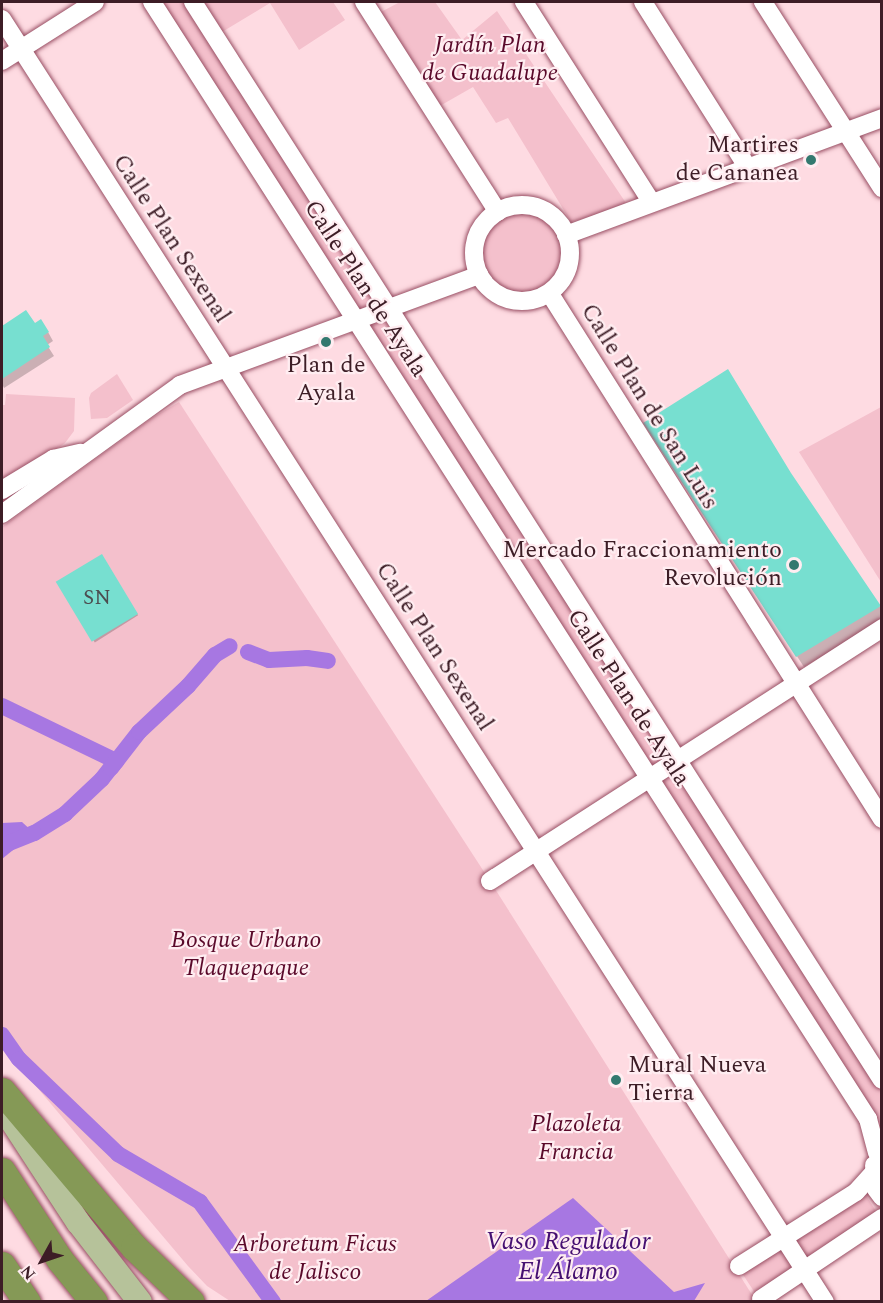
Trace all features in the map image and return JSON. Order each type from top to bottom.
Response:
[{"type":"highway","points":[[2,1091],[134,1247],[191,1302]]},
{"type":"highway","points":[[2,1172],[60,1260],[94,1302]]},
{"type":"highway","points":[[2,1265],[27,1302]]},
{"type":"main road","points":[[2,1106],[78,1222],[140,1302]]},
{"type":"street","points":[[2,62],[95,2]]},
{"type":"street","name":"Calle Plan de Ayala","points":[[152,2],[868,1119],[879,1149]]},
{"type":"street","name":"Calle Plan de Ayala","points":[[193,2],[882,1080]]},
{"type":"street","points":[[364,2],[498,212]]},
{"type":"street","points":[[524,2],[652,203]]},
{"type":"street","points":[[644,2],[748,168]]},
{"type":"street","points":[[764,2],[882,188]]},
{"type":"street","name":"Calle Plan Sexenal","points":[[2,19],[806,1269],[825,1302]]},
{"type":"street","points":[[566,235],[882,118]]},
{"type":"street","points":[[510,207],[537,208],[559,223],[566,235],[570,250],[568,267],[561,282],[550,294],[531,301],[510,300],[492,291],[479,275],[474,258],[476,240],[484,224],[498,212],[510,207]]},
{"type":"street","points":[[2,514],[172,389],[479,275]]},
{"type":"street","name":"Calle Plan de San Luis","points":[[550,294],[882,819]]},
{"type":"street","points":[[2,490],[53,459],[85,452]]},
{"type":"street","points":[[490,881],[882,628]]},
{"type":"street","points":[[739,1266],[856,1192],[873,1173],[879,1149]]},
{"type":"street","points":[[873,1173],[882,1197]]},
{"type":"street","points":[[761,1299],[882,1218]]},
{"type":"green space","points":[[152,2],[191,2],[383,307],[357,321]]},
{"type":"green space","points":[[200,2],[333,2],[345,20],[299,50],[270,3],[222,32]]},
{"type":"green space","name":"Jardín Plan de Guadalupe","points":[[400,2],[435,2],[462,40],[497,11],[628,206],[571,222],[508,118],[496,123],[473,87],[438,107],[379,13]]},
{"type":"green space","points":[[522,206],[540,210],[556,220],[566,236],[570,254],[566,272],[556,288],[540,298],[522,302],[504,298],[488,288],[478,272],[474,254],[478,236],[488,220],[504,210]]},
{"type":"green space","points":[[389,309],[673,763],[645,780],[361,326]]},
{"type":"green space","points":[[117,374],[133,400],[107,418],[91,419],[89,398],[91,393]]},
{"type":"green space","points":[[6,394],[75,398],[74,431],[65,443],[2,487],[2,405],[5,405]]},
{"type":"green space","name":"Bosque Urbano Tlaquepaque","points":[[179,402],[490,881],[756,1301],[230,1301],[207,1286],[188,1266],[2,1046],[2,527],[152,418]]},
{"type":"green space","points":[[881,407],[881,582],[799,452]]},
{"type":"green space","points":[[676,765],[881,1079],[882,1144],[655,778]]},
{"type":"green space","points":[[863,1191],[879,1216],[806,1264],[789,1239]]},
{"type":"green space","points":[[785,1242],[801,1267],[757,1296],[741,1271]]},
{"type":"water","points":[[22,822],[34,833],[2,859],[2,823]]},
{"type":"water","name":"Vaso Regulador El Álamo","points":[[573,1198],[674,1292],[705,1283],[694,1301],[426,1301]]},
{"type":"building","points":[[26,310],[35,323],[41,319],[49,332],[43,336],[50,347],[2,379],[2,326]]},
{"type":"building","points":[[728,369],[791,473],[881,606],[796,657],[643,423]]},
{"type":"building","points":[[102,554],[138,614],[92,642],[56,582]]},
{"type":"waterway","points":[[111,768],[139,732],[188,686],[215,655],[230,646]]},
{"type":"waterway","points":[[248,652],[269,660],[307,658],[328,661]]},
{"type":"waterway","points":[[2,706],[116,761],[102,779],[65,814],[34,833],[2,846]]},
{"type":"waterway","points":[[2,1035],[19,1059],[118,1154],[200,1202],[273,1302]]},
{"type":"place","name":"Martires de Cananea","points":[[811,160]]},
{"type":"place","name":"Plan de Ayala","points":[[326,342]]},
{"type":"place","name":"Mercado Fraccionamiento Revolución","points":[[794,565]]},
{"type":"place","name":"Mural Nueva Tierra","points":[[616,1080]]},
{"type":"park label","name":"Plazoleta Francia","points":[[576,1139]]},
{"type":"park label","name":"Arboretum Ficus de Jalisco","points":[[315,1259]]}]
